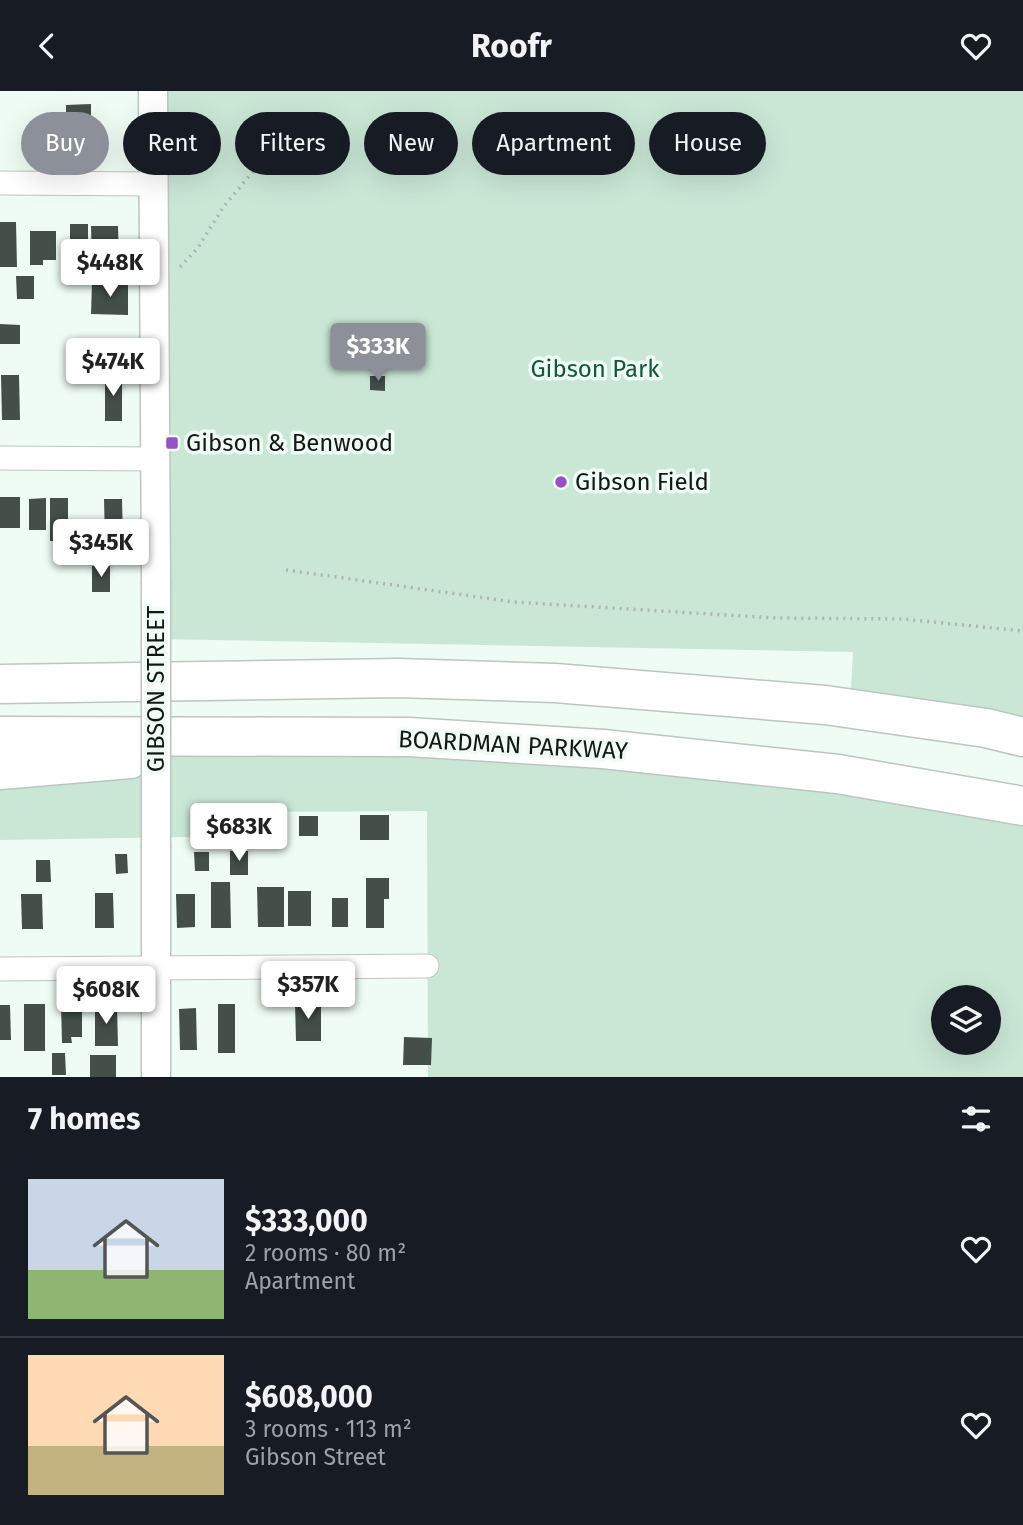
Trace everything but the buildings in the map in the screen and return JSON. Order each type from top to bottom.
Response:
[{"type":"highway","points":[[0,660],[200,681]]},
{"type":"highway","points":[[0,684],[398,678],[542,683],[683,691],[1023,720]]},
{"type":"highway","points":[[825,705],[986,727],[1023,737]]},
{"type":"highway","name":"BOARDMAN PARKWAY","points":[[0,736],[409,737],[603,749],[755,763],[1023,806]]},
{"type":"highway","points":[[0,770],[409,737]]},
{"type":"street","name":"GIBSON STREET","points":[[153,91],[156,1077]]},
{"type":"street","points":[[0,183],[155,184]]},
{"type":"street","points":[[0,458],[156,459]]},
{"type":"street","points":[[0,969],[427,966]]},
{"type":"path","points":[[180,267],[197,249],[224,206],[250,175]]},
{"type":"path","points":[[286,570],[514,602],[776,618],[903,619],[1023,631]]},
{"type":"green space","name":"Gibson Park","points":[[153,91],[1023,91],[1023,737],[850,707],[853,652],[156,639],[153,175],[221,175],[221,112],[153,112]]},
{"type":"green space","points":[[409,737],[1023,806],[1023,1077],[428,1077],[427,811],[248,812],[248,836],[0,840],[0,770]]},
{"type":"place","name":"Gibson & Benwood","points":[[172,443]]},
{"type":"place","name":"Gibson Field","points":[[561,482]]}]
